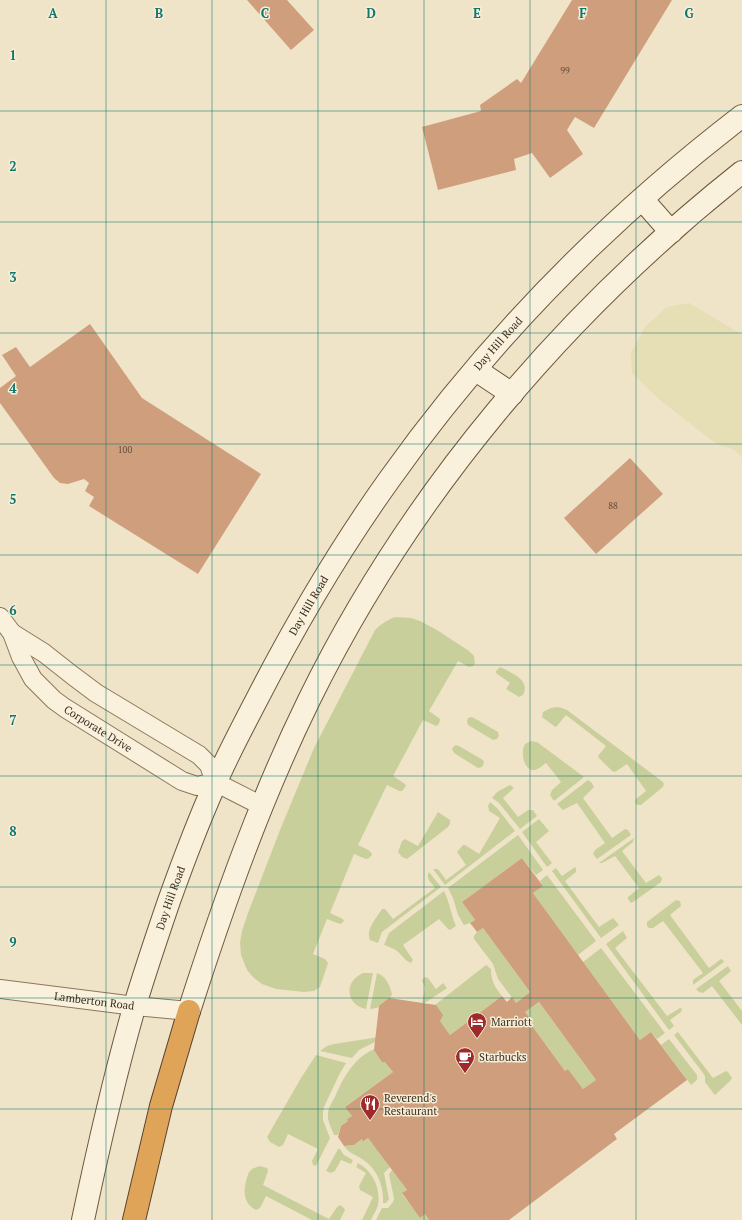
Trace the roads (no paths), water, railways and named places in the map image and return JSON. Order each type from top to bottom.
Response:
[{"type":"highway","points":[[134,1220],[161,1106],[189,1011]]},
{"type":"main road","name":"Day Hill Road","points":[[84,1220],[106,1115],[135,1006],[152,950],[196,828],[215,782],[266,682],[316,592],[410,451],[476,370],[552,285],[642,199],[695,153],[742,116]]},
{"type":"main road","points":[[189,1011],[235,875],[284,753],[337,646],[373,584],[407,530],[441,482],[512,394],[596,303],[671,232],[742,172]]},
{"type":"main road","points":[[642,199],[671,232]]},
{"type":"main road","points":[[476,370],[512,394]]},
{"type":"street","name":"Corporate Drive","points":[[0,617],[12,633],[23,661],[33,679],[54,700],[182,781],[197,786],[215,782],[209,765],[199,755],[96,693],[44,653],[12,633]]},
{"type":"street","points":[[215,782],[262,806]]},
{"type":"street","name":"Lamberton Road","points":[[0,989],[135,1006],[189,1011]]},
{"type":"place","name":"Marriott","points":[[477,1039]]},
{"type":"place","name":"Starbucks","points":[[465,1074]]},
{"type":"place","name":"Reverend's Restaurant","points":[[370,1121]]}]
